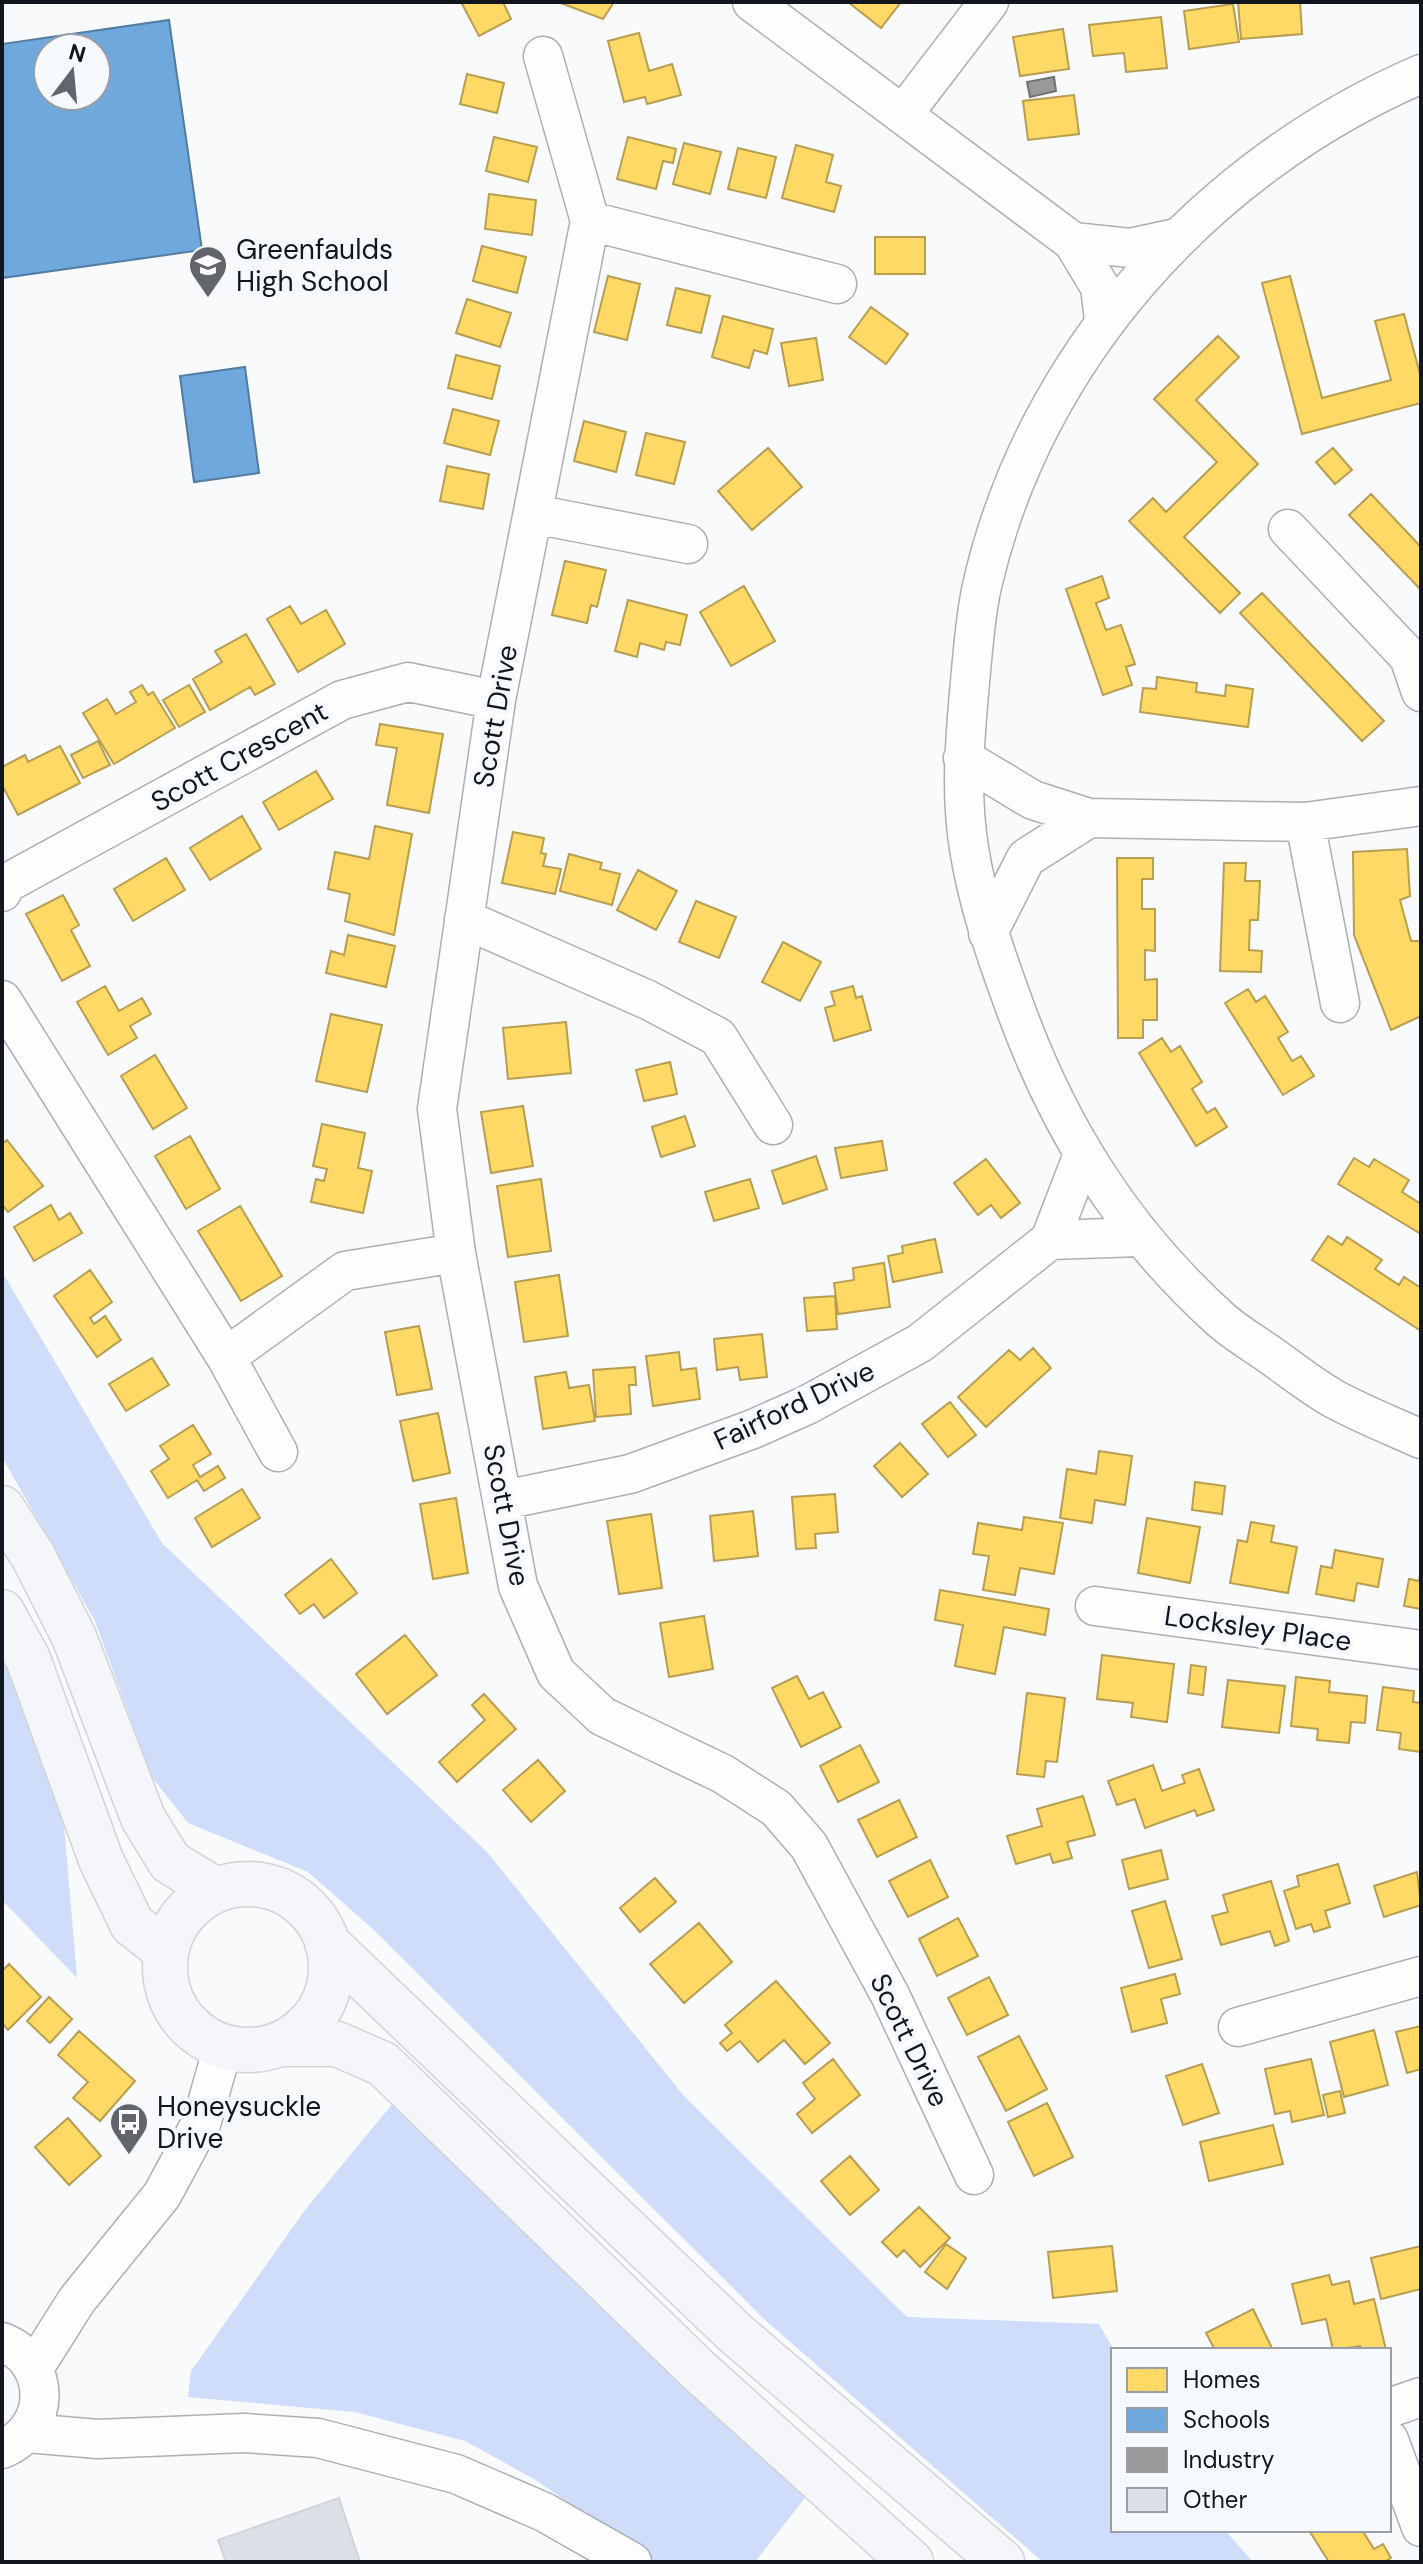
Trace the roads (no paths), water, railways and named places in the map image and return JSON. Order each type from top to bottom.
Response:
[{"type":"main road","points":[[2,1508],[33,1556],[74,1637],[143,1818],[170,1862],[216,1890]]},
{"type":"main road","points":[[2,1612],[28,1659],[101,1860],[126,1912],[132,1924],[166,1951]]},
{"type":"main road","points":[[279,2044],[300,2032],[317,2014],[327,1992],[331,1968],[327,1943],[318,1922],[303,1905],[283,1892],[262,1886],[238,1885],[216,1890],[193,1904],[175,1926],[166,1951],[165,1976],[171,1999],[183,2020],[201,2036],[223,2047],[251,2051],[279,2044],[337,2044],[383,2064],[697,2369],[911,2562]]},
{"type":"main road","points":[[327,1943],[735,2333],[1002,2562]]},
{"type":"street","points":[[752,2],[1073,242],[1100,287],[1104,320]]},
{"type":"street","points":[[904,113],[989,2]]},
{"type":"street","name":"Scott Drive","points":[[543,56],[590,221],[496,700],[437,1109],[456,1253],[518,1586],[556,1673],[602,1716],[723,1774],[776,1808],[809,1846],[890,1995],[974,2175]]},
{"type":"street","points":[[1421,74],[1362,100],[1287,147],[1176,238],[1104,320],[1052,405],[1008,496],[981,588],[963,758],[968,846],[988,933],[1032,1056],[1082,1157],[1140,1237],[1221,1321],[1331,1397],[1421,1439]]},
{"type":"street","points":[[590,221],[837,284]]},
{"type":"street","points":[[1073,242],[1130,248],[1176,238]]},
{"type":"street","points":[[534,514],[688,544]]},
{"type":"street","points":[[1288,529],[1409,657],[1421,692]]},
{"type":"street","name":"Scott Crescent","points":[[2,892],[7,883],[342,700],[408,682],[496,700]]},
{"type":"street","points":[[963,758],[1033,800],[1089,818],[1305,822],[1421,806]]},
{"type":"street","points":[[988,933],[1026,858],[1089,818]]},
{"type":"street","points":[[1305,822],[1340,1003]]},
{"type":"street","points":[[464,919],[648,1000],[718,1037],[773,1125]]},
{"type":"street","points":[[2,1000],[226,1357],[278,1452]]},
{"type":"street","points":[[1082,1157],[1050,1240],[1140,1237]]},
{"type":"street","name":"Fairford Drive","points":[[504,1500],[630,1474],[753,1429],[807,1405],[920,1343],[1050,1240]]},
{"type":"street","points":[[226,1357],[345,1271],[456,1253]]},
{"type":"street","name":"Locksley Place","points":[[1095,1606],[1421,1650]]},
{"type":"street","points":[[1238,2027],[1421,1976]]},
{"type":"street","points":[[34,2368],[77,2300],[162,2195],[202,2121],[223,2047]]},
{"type":"street","points":[[14,2441],[41,2401],[34,2368],[24,2355],[2,2339],[77,2300]]},
{"type":"street","points":[[1391,2407],[1421,2397]]},
{"type":"street","points":[[14,2441],[244,2433],[318,2438],[456,2474],[544,2512],[632,2562]]},
{"type":"street","points":[[1391,2445],[1421,2527]]},
{"type":"place","name":"Greenfaulds High School","points":[[208,299]]},
{"type":"place","name":"Honeysuckle Drive","points":[[129,2156]]}]
